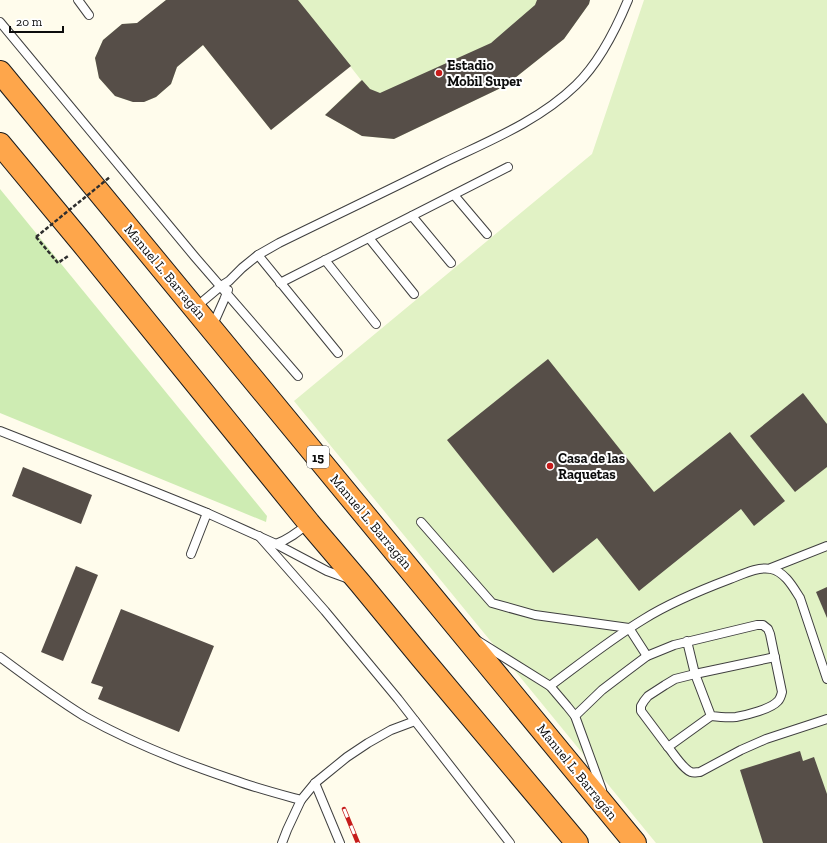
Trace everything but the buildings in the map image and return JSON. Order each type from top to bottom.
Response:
[{"type":"highway","name":"Manuel L. Barragán","points":[[0,72],[636,843]]},
{"type":"highway","points":[[0,144],[309,523],[577,843]]},
{"type":"lane","points":[[78,0],[89,15]]},
{"type":"lane","points":[[194,308],[229,281],[258,255],[279,243],[493,139],[550,107],[577,84],[592,66],[621,18],[628,0]]},
{"type":"lane","points":[[0,22],[227,294],[298,376]]},
{"type":"lane","points":[[0,35],[11,34]]},
{"type":"lane","points":[[280,283],[508,167]]},
{"type":"lane","points":[[454,195],[487,234]]},
{"type":"lane","points":[[412,216],[451,263]]},
{"type":"lane","points":[[369,238],[414,294]]},
{"type":"lane","points":[[258,255],[338,353]]},
{"type":"lane","points":[[325,260],[376,324]]},
{"type":"lane","points":[[211,328],[227,294],[229,281]]},
{"type":"lane","points":[[0,431],[207,513],[276,544],[327,571],[360,583]]},
{"type":"lane","points":[[191,554],[207,513]]},
{"type":"lane","points":[[421,522],[492,603],[535,615],[629,628],[647,656]]},
{"type":"lane","points":[[276,544],[293,536],[309,523]]},
{"type":"lane","points":[[259,536],[325,611],[398,699],[510,843]]},
{"type":"lane","points":[[550,686],[629,628],[662,609],[707,588],[758,569],[771,568],[827,546]]},
{"type":"lane","points":[[771,568],[782,574],[800,598],[823,654],[827,679]]},
{"type":"lane","points":[[575,716],[602,690],[647,656],[687,641],[757,625],[763,625],[768,629],[782,692],[779,700],[773,706],[766,709],[736,717],[725,718],[711,716],[668,747]]},
{"type":"lane","points":[[462,632],[550,686],[567,706],[575,716],[609,811]]},
{"type":"lane","points":[[687,641],[695,674],[711,716]]},
{"type":"lane","points":[[0,657],[51,695],[120,735],[177,760],[235,781],[301,800]]},
{"type":"lane","points":[[775,657],[675,679],[648,696],[641,706],[641,711],[685,768],[694,773],[700,772],[741,750],[766,739],[827,720]]},
{"type":"lane","points":[[282,843],[301,800],[315,783],[347,757],[368,743],[391,730],[415,721]]},
{"type":"lane","points":[[315,783],[340,843]]},
{"type":"path","points":[[83,244],[58,264],[36,237],[110,177]]},
{"type":"green space","name":"Estadio Mobil Super","points":[[166,0],[590,0],[589,4],[564,39],[505,86],[394,139],[362,136],[325,115],[361,80],[350,66],[271,130],[203,45],[177,67],[171,84],[156,97],[144,102],[133,102],[115,96],[99,78],[95,58],[103,40],[122,24],[138,23]]},
{"type":"green space","points":[[644,0],[827,0],[827,843],[656,843],[294,401],[592,154]]},
{"type":"green space","points":[[0,189],[267,516],[266,522],[0,413]]},
{"type":"railway","points":[[344,809],[358,843]]},
{"type":"place","name":"Estadio Mobil Super","points":[[439,73]]},
{"type":"place","name":"Casa de las Raquetas","points":[[550,466]]}]
